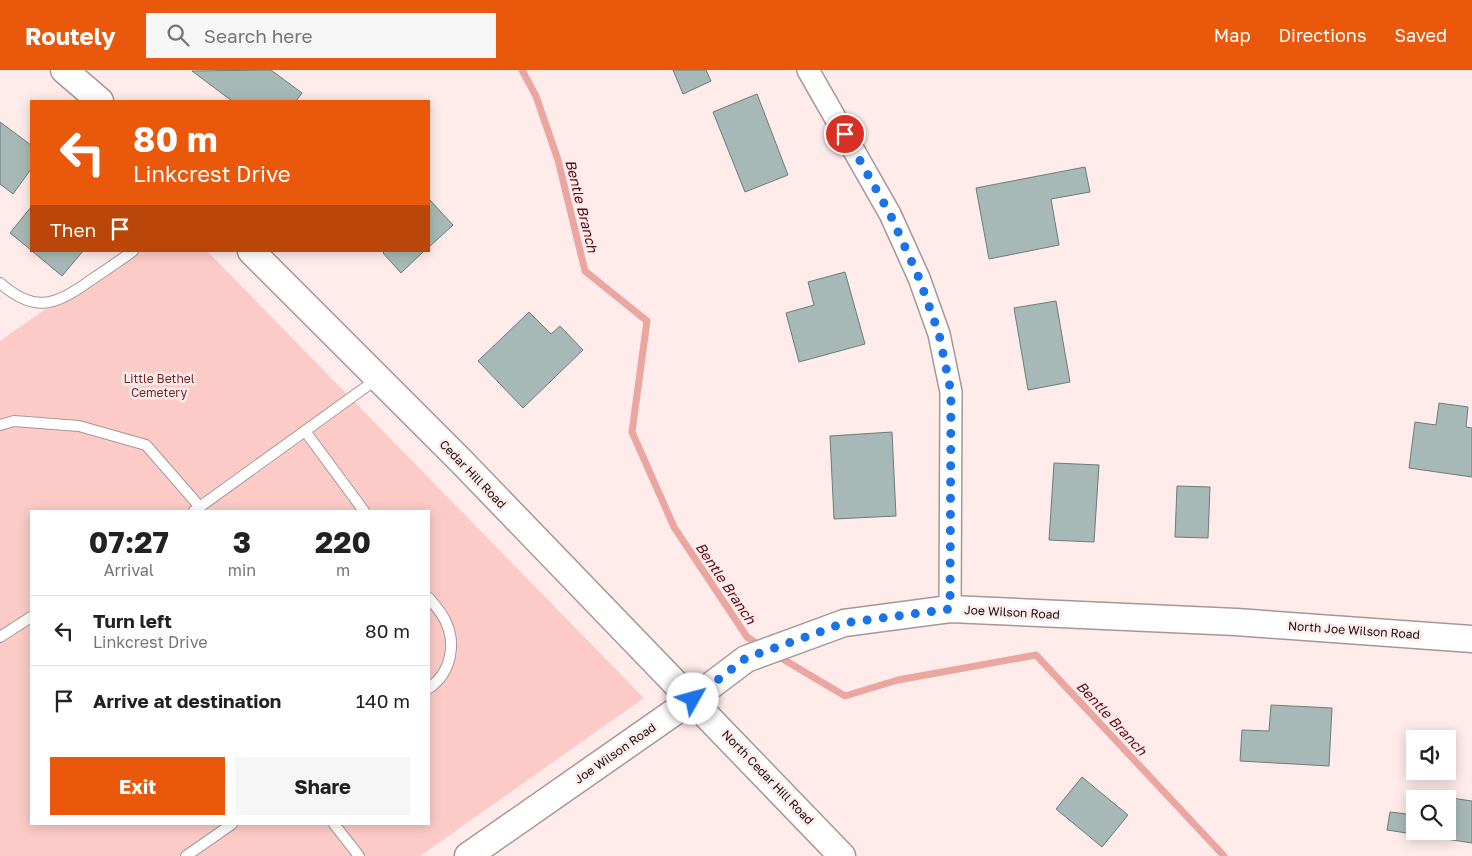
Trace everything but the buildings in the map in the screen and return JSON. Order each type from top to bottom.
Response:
[{"type":"street","points":[[64,70],[99,100]]},
{"type":"street","points":[[808,70],[890,214],[919,278],[939,334],[951,392],[950,609]]},
{"type":"street","name":"Cedar Hill Road","points":[[251,252],[378,378],[693,699]]},
{"type":"street","name":"Joe Wilson Road","points":[[468,856],[693,699],[746,658],[844,623],[950,609],[1236,622]]},
{"type":"street","name":"North Joe Wilson Road","points":[[1236,622],[1472,639]]},
{"type":"street","name":"North Cedar Hill Road","points":[[693,699],[842,856]]},
{"type":"lane","points":[[0,283],[18,297],[28,301],[40,304],[52,302],[67,298],[131,252]]},
{"type":"lane","points":[[0,425],[14,421],[79,426],[146,445],[197,509],[378,378]]},
{"type":"lane","points":[[305,431],[363,510]]},
{"type":"lane","points":[[430,599],[445,620],[452,656],[438,682],[430,687]]},
{"type":"lane","points":[[0,637],[30,618]]},
{"type":"lane","points":[[186,856],[231,825]]},
{"type":"lane","points":[[335,825],[359,856]]},
{"type":"green space","name":"Little Bethel Cemetery","points":[[127,252],[208,252],[644,698],[420,856],[0,856],[0,341]]},
{"type":"waterway","name":"Bentle Branch","points":[[522,70],[536,96],[558,160],[585,271],[647,321],[632,432],[674,527],[747,637],[762,647]]},
{"type":"waterway","name":"Bentle Branch","points":[[776,655],[845,696],[898,680],[1036,655],[1224,856]]},
{"type":"route","points":[[693,699],[746,658],[844,623],[950,609],[951,392],[939,334],[919,278],[890,214],[845,134]]}]
